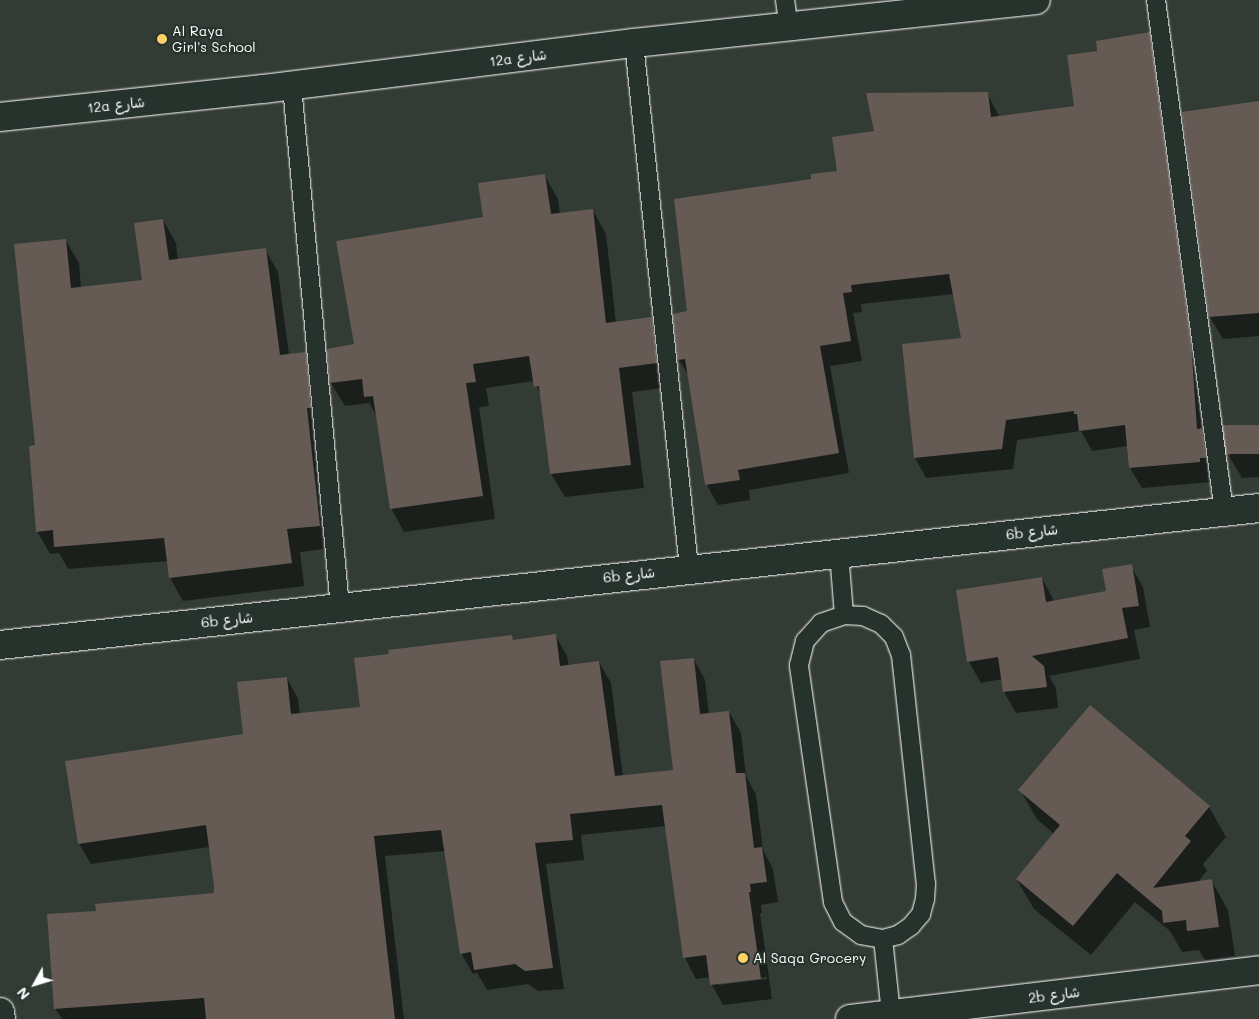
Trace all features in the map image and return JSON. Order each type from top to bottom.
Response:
[{"type":"street","name":"12a شارع","points":[[0,117],[292,86],[634,43],[788,28],[967,4],[1036,0]]},
{"type":"street","name":"6b شارع","points":[[0,645],[689,568],[1259,508]]},
{"type":"street","name":"2b شارع","points":[[850,1019],[1259,970]]},
{"type":"street","points":[[0,1012],[1,1019]]},
{"type":"lane","points":[[784,0],[788,28]]},
{"type":"lane","points":[[1156,0],[1224,512]]},
{"type":"lane","points":[[634,43],[689,568]]},
{"type":"lane","points":[[292,86],[340,607]]},
{"type":"lane","points":[[840,553],[844,614]]},
{"type":"lane","points":[[844,614],[863,616],[880,624],[894,637],[902,655],[926,884],[925,899],[921,914],[911,926],[898,935],[883,939],[862,935],[843,922],[833,902],[799,665],[805,642],[821,623],[844,614]]},
{"type":"lane","points":[[883,939],[891,1014]]},
{"type":"building","points":[[1150,32],[1191,342],[1197,429],[1202,428],[1206,458],[1200,458],[1200,462],[1129,468],[1125,425],[1079,431],[1077,414],[1074,414],[1074,411],[1006,420],[1002,449],[914,458],[902,344],[961,338],[949,274],[851,285],[852,292],[843,293],[851,341],[820,346],[839,453],[738,470],[740,480],[705,485],[685,359],[678,360],[673,314],[687,311],[674,199],[811,179],[811,174],[837,171],[832,137],[874,131],[866,93],[988,92],[991,117],[1074,106],[1067,55],[1097,51],[1096,41]]},
{"type":"building","points":[[1259,101],[1259,313],[1209,317],[1182,112]]},
{"type":"building","points":[[545,174],[551,214],[593,209],[606,323],[652,317],[657,363],[619,368],[631,465],[550,474],[539,386],[534,387],[529,356],[473,364],[476,382],[466,383],[483,496],[390,509],[373,396],[364,397],[362,379],[330,383],[327,349],[354,344],[336,241],[483,217],[478,183]]},
{"type":"building","points":[[163,219],[169,260],[266,248],[280,355],[306,352],[311,408],[307,408],[320,526],[287,529],[292,563],[169,578],[164,538],[54,547],[53,530],[36,532],[29,446],[35,445],[14,244],[66,239],[71,288],[142,280],[134,223]]},
{"type":"building","points":[[1223,425],[1259,425],[1259,454],[1223,454]]},
{"type":"building","points":[[1132,564],[1139,606],[1122,608],[1128,638],[1032,656],[1044,666],[1047,687],[1003,692],[998,657],[967,662],[956,590],[1042,577],[1046,602],[1106,591],[1102,569]]},
{"type":"building","points":[[556,634],[560,666],[599,661],[615,776],[673,770],[660,661],[694,658],[700,714],[729,711],[736,773],[745,773],[754,848],[762,847],[767,882],[750,884],[751,892],[749,892],[761,979],[710,985],[706,955],[683,958],[662,805],[570,814],[573,840],[535,843],[553,968],[525,971],[515,964],[474,970],[471,952],[460,954],[441,830],[374,836],[395,1019],[206,1019],[204,998],[54,1009],[47,914],[96,911],[95,904],[214,893],[206,825],[78,844],[65,761],[243,734],[237,682],[287,677],[291,714],[360,707],[354,658],[389,654],[388,650],[512,635],[513,640]]},
{"type":"building","points":[[1090,705],[1210,806],[1185,836],[1191,841],[1153,888],[1212,879],[1219,927],[1187,931],[1186,920],[1163,923],[1162,911],[1117,873],[1073,926],[1016,879],[1060,825],[1018,790]]},
{"type":"place","name":"Al Raya Girl's School","points":[[162,39]]},
{"type":"place","name":"Al Saqa Grocery","points":[[743,958]]}]
